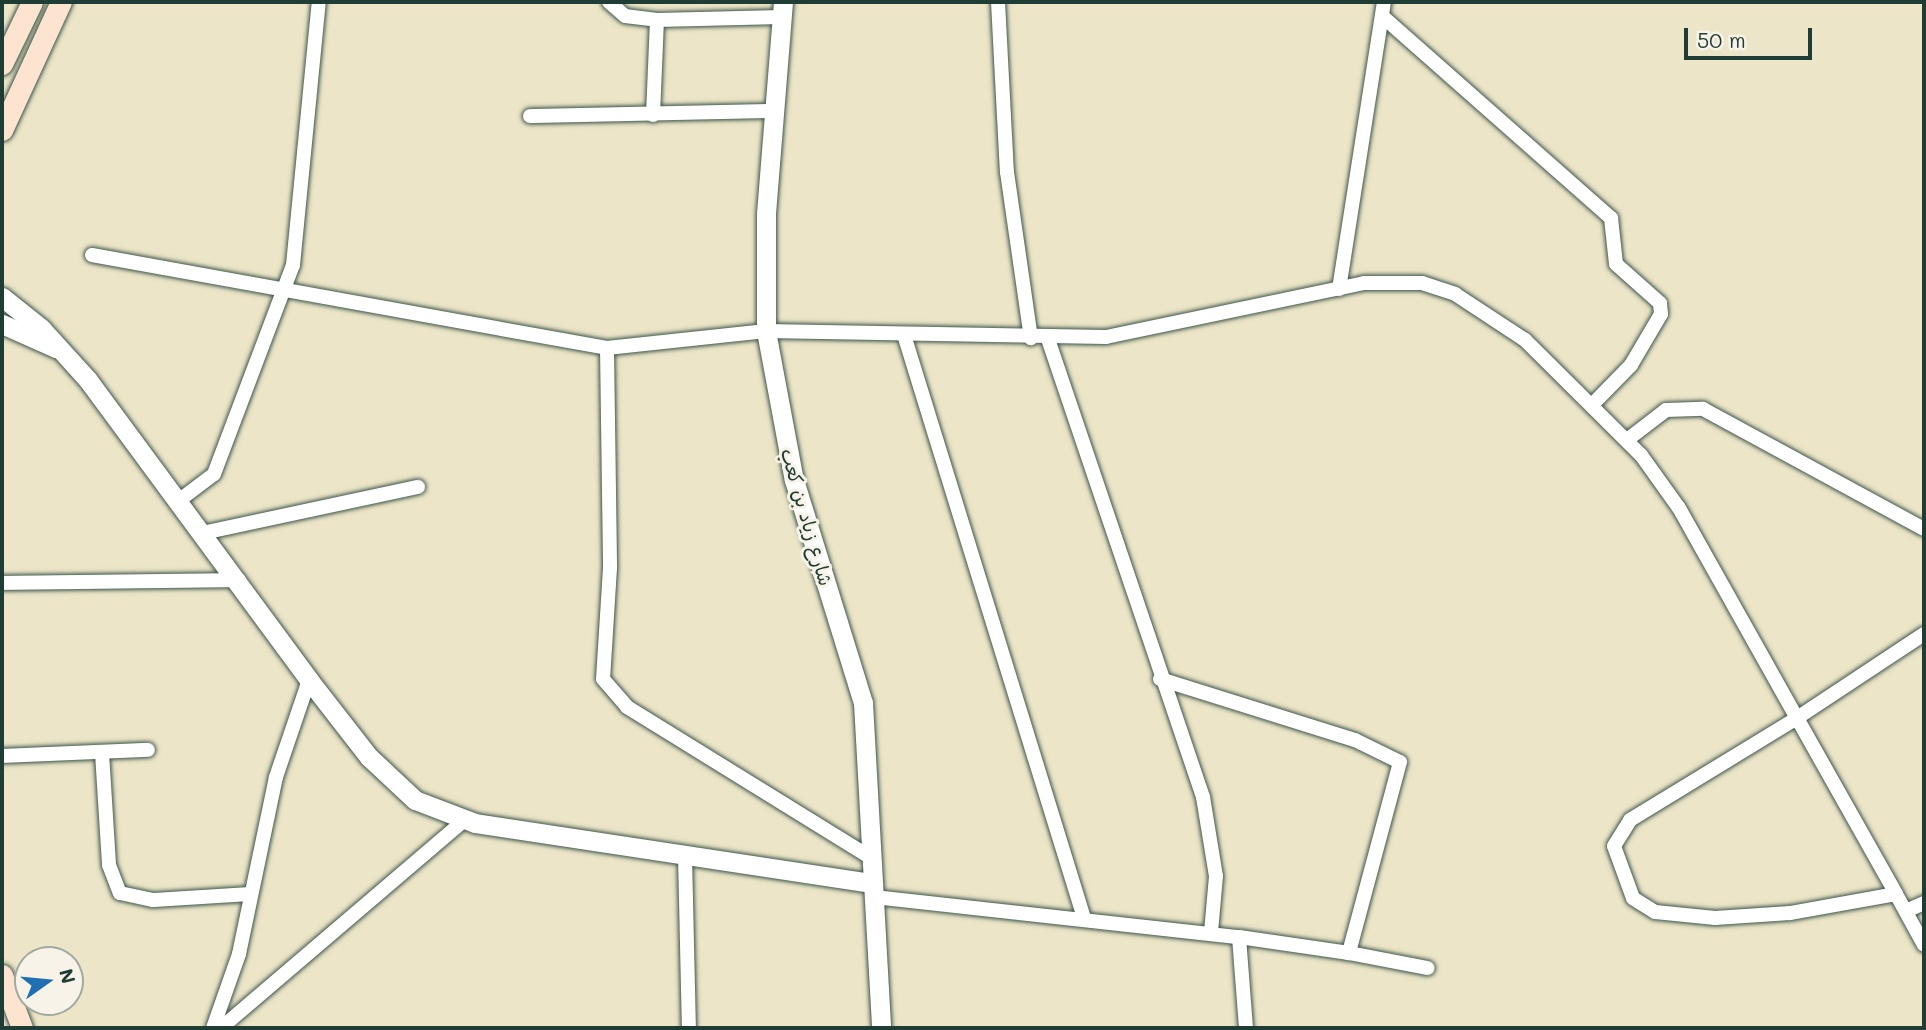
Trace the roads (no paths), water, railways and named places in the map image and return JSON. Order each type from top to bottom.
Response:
[{"type":"main road","points":[[2,64],[32,2]]},
{"type":"main road","points":[[2,130],[61,2]]},
{"type":"main road","points":[[2,975],[22,1028]]},
{"type":"street","points":[[181,499],[214,474],[286,287],[319,2]]},
{"type":"street","points":[[608,2],[625,16],[657,20],[783,9]]},
{"type":"street","points":[[998,2],[1007,172],[1031,338]]},
{"type":"street","points":[[1339,289],[1384,2]]},
{"type":"street","name":"شارع زياد بن كعب","points":[[783,9],[773,111],[766,331],[794,480],[863,703],[881,1028]]},
{"type":"street","points":[[1383,17],[1611,218],[1616,264],[1660,303],[1661,314],[1631,365],[1594,404]]},
{"type":"street","points":[[653,116],[657,20]]},
{"type":"street","points":[[530,116],[653,116],[773,111]]},
{"type":"street","points":[[92,255],[286,287],[607,348],[766,331],[905,338],[1048,339],[1158,330],[1339,289],[1394,281],[1455,294],[1525,340],[1594,404],[1627,440],[1679,508],[1924,945]]},
{"type":"street","points":[[2,297],[61,350],[181,499],[309,680],[397,785],[436,812],[463,821],[685,856],[873,890],[1211,932],[1428,968]]},
{"type":"street","points":[[2,324],[61,350]]},
{"type":"street","points":[[905,338],[1084,918]]},
{"type":"street","points":[[1048,339],[1160,679],[1203,797],[1216,876],[1211,932]]},
{"type":"street","points":[[607,348],[610,568],[603,679],[627,707],[870,857]]},
{"type":"street","points":[[1627,440],[1666,410],[1703,410],[1924,529]]},
{"type":"street","points":[[203,533],[418,487]]},
{"type":"street","points":[[2,583],[239,580]]},
{"type":"street","points":[[1896,894],[1790,914],[1715,918],[1656,912],[1633,898],[1614,846],[1630,820],[1797,718],[1924,634]]},
{"type":"street","points":[[1160,679],[1398,759],[1349,953]]},
{"type":"street","points":[[213,1028],[231,984],[276,777],[309,680]]},
{"type":"street","points":[[2,756],[148,750]]},
{"type":"street","points":[[102,753],[109,865],[120,893],[153,900],[251,894]]},
{"type":"street","points":[[221,1028],[463,821]]},
{"type":"street","points":[[685,856],[689,1028]]},
{"type":"street","points":[[1906,911],[1924,903]]},
{"type":"street","points":[[1239,937],[1245,1028]]}]
